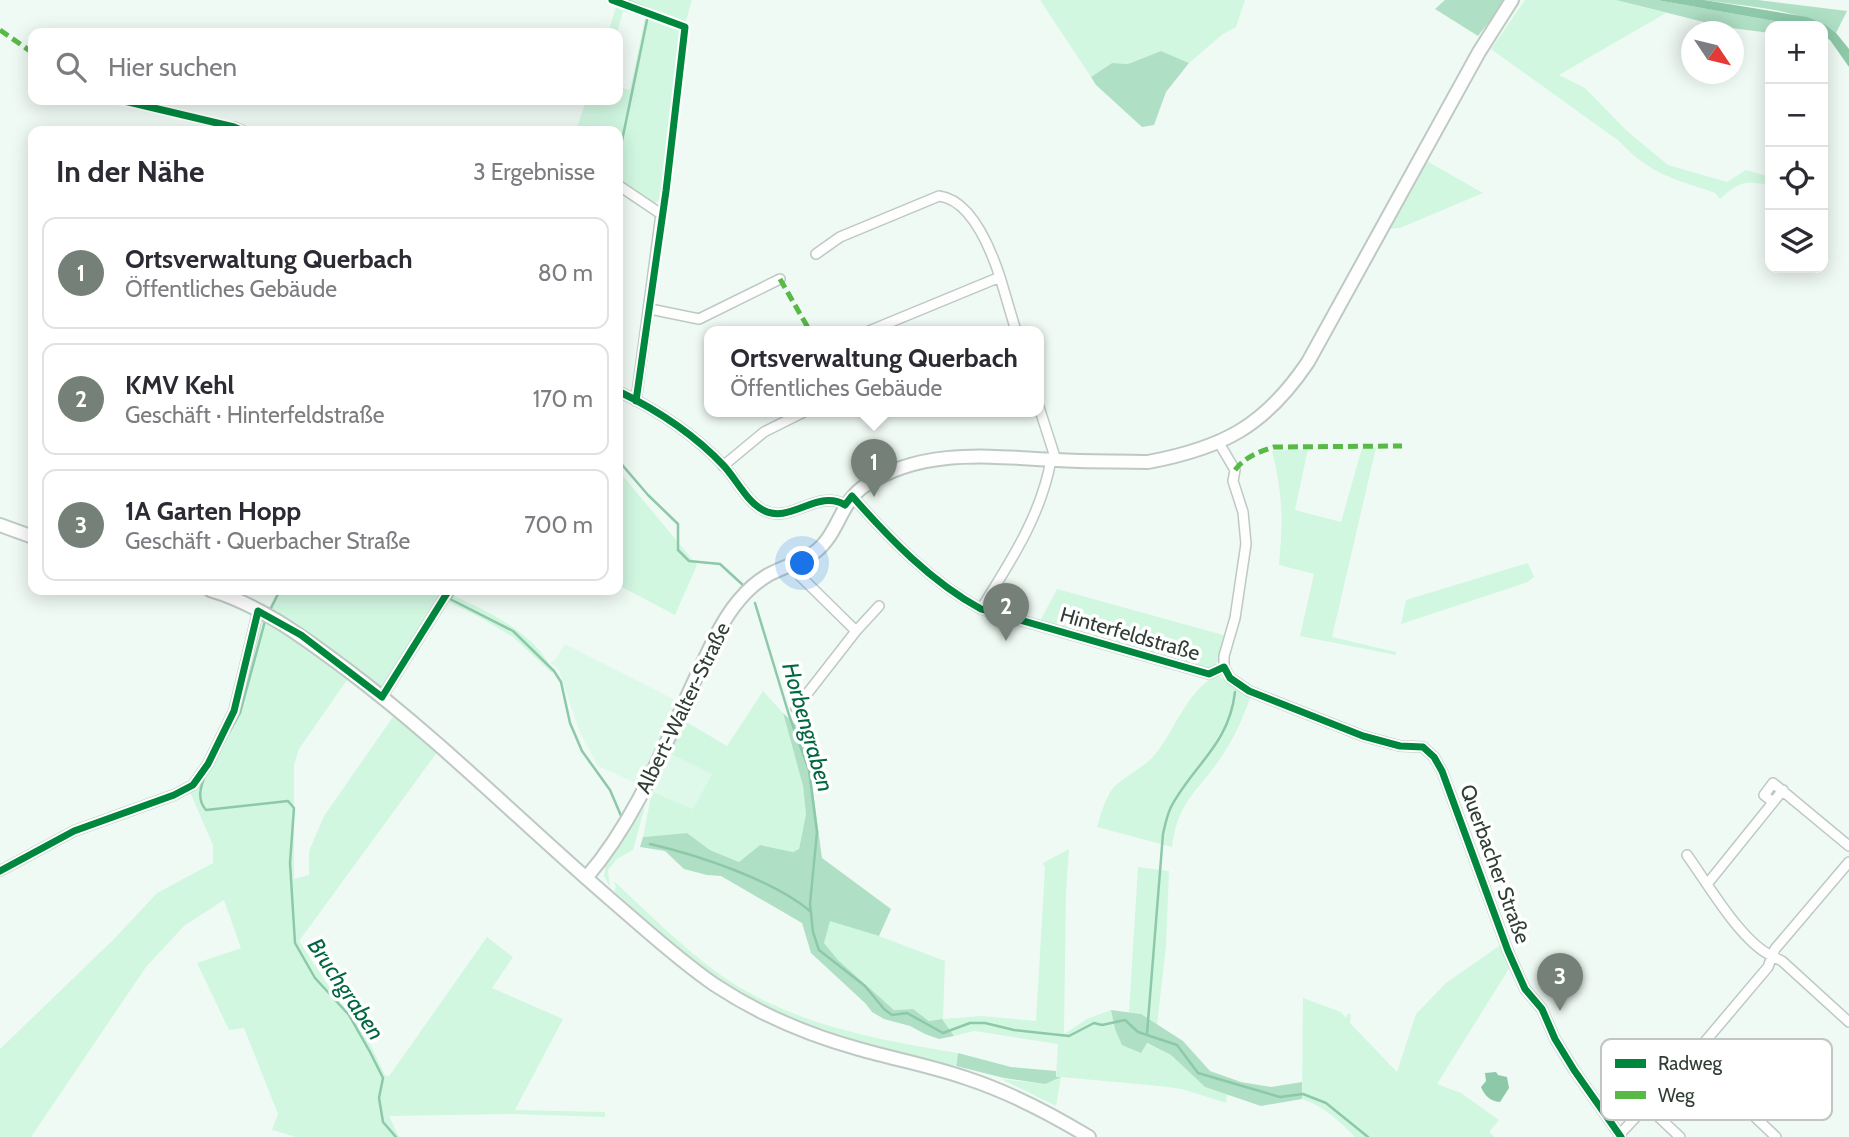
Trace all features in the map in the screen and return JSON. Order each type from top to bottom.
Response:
[{"type":"street","name":"Albert-Walter-Straße","points":[[586,878],[638,803],[714,638],[732,609],[752,587],[768,575],[816,551],[837,523],[848,500],[866,484],[892,472],[936,458],[957,456],[1148,462],[1177,457],[1219,443],[1268,412],[1295,381],[1321,339],[1479,52],[1512,0]]},
{"type":"street","points":[[623,188],[661,214],[636,401]]},
{"type":"street","points":[[816,254],[840,237],[939,196],[950,197],[959,204],[987,241],[1015,326]]},
{"type":"street","points":[[881,326],[1000,277]]},
{"type":"street","points":[[650,309],[699,319],[780,279]]},
{"type":"street","points":[[623,394],[682,430],[723,466],[761,510],[778,515],[824,500],[848,500]]},
{"type":"street","points":[[723,466],[764,432],[794,417]]},
{"type":"street","points":[[981,609],[1024,539],[1039,508],[1053,460],[1041,417]]},
{"type":"street","points":[[1219,443],[1234,470],[1233,481],[1242,512],[1246,544],[1235,618],[1224,656],[1224,667]]},
{"type":"street","name":"Hinterfeldstraße","points":[[848,500],[912,558],[963,599],[981,609],[1209,674],[1224,667],[1230,678],[1249,691],[1363,736],[1400,746],[1423,747]]},
{"type":"street","points":[[0,525],[28,535]]},
{"type":"street","points":[[790,566],[856,631]]},
{"type":"street","points":[[224,595],[240,601],[301,635],[382,697],[586,878],[673,953],[715,985],[789,1026],[858,1049],[966,1078],[1026,1103],[1089,1137]]},
{"type":"street","points":[[382,697],[446,595]]},
{"type":"street","points":[[796,708],[879,606]]},
{"type":"street","points":[[0,871],[74,831],[174,795],[192,785],[208,764],[234,711],[258,611]]},
{"type":"street","name":"Querbacher Straße","points":[[1423,747],[1434,757],[1442,771],[1508,951],[1525,989],[1542,1009],[1555,1039],[1601,1108]]},
{"type":"street","points":[[1708,883],[1783,790],[1849,846]]},
{"type":"street","points":[[1687,855],[1748,939],[1782,961],[1849,1023]]},
{"type":"street","points":[[1707,1039],[1769,967],[1775,949],[1849,862]]},
{"type":"street","name":"Querbacher Straße","points":[[1609,1120],[1620,1135]]},
{"type":"street","points":[[1620,1135],[1634,1120]]},
{"type":"street","points":[[1662,1120],[1680,1137]]},
{"type":"street","points":[[1758,1120],[1776,1137]]},
{"type":"shaded area","points":[[616,0],[692,0],[685,24]]},
{"type":"shaded area","points":[[1040,0],[1245,0],[1236,27],[1223,34],[1189,63],[1161,51],[1128,64],[1112,63],[1091,77]]},
{"type":"shaded area","points":[[1445,0],[1506,0],[1478,36],[1435,9]]},
{"type":"shaded area","points":[[1525,0],[1616,0],[1666,13],[1559,75],[1585,88],[1626,130],[1668,165],[1727,182],[1746,170],[1765,176],[1765,184],[1743,184],[1720,199],[1715,193],[1663,174],[1641,161],[1619,141],[1491,49]]},
{"type":"shaded area","points":[[1616,0],[1657,0],[1775,21],[1765,21],[1765,32],[1744,30],[1744,21],[1700,21]]},
{"type":"shaded area","points":[[1657,0],[1704,0],[1807,17],[1817,21],[1775,21]]},
{"type":"shaded area","points":[[1704,0],[1758,0],[1847,11],[1836,33],[1828,28],[1828,21],[1813,21],[1790,13]]},
{"type":"shaded area","points":[[617,4],[677,27],[682,32],[661,200],[654,203],[623,184],[623,126],[578,126],[584,105],[623,105],[623,88],[630,90],[645,18],[623,11],[618,28],[610,28]]},
{"type":"shaded area","points":[[1828,27],[1849,49],[1849,67],[1830,40]]},
{"type":"shaded area","points":[[1161,51],[1189,63],[1166,92],[1154,125],[1142,127],[1096,85],[1091,77],[1112,63],[1128,64]]},
{"type":"shaded area","points":[[1425,160],[1483,193],[1400,228],[1387,229]]},
{"type":"shaded area","points":[[1362,448],[1376,448],[1332,637],[1396,652],[1396,655],[1300,636],[1314,574],[1279,565],[1281,508],[1272,451],[1308,449],[1295,510],[1341,522]]},
{"type":"shaded area","points":[[623,476],[697,565],[675,615],[623,588]]},
{"type":"shaded area","points":[[1528,563],[1534,577],[1528,582],[1401,624],[1406,600]]},
{"type":"shaded area","points":[[1057,589],[1227,636],[1223,652],[1215,665],[1205,670],[1039,623]]},
{"type":"shaded area","points":[[276,595],[441,595],[384,687],[379,688],[268,610]]},
{"type":"shaded area","points":[[454,596],[512,626],[537,648],[547,660],[553,674],[513,637],[448,602]]},
{"type":"shaded area","points":[[269,620],[349,677],[299,749],[294,765],[294,879],[309,875],[309,851],[324,816],[395,714],[438,751],[299,941],[335,996],[363,1029],[385,1075],[389,1076],[487,937],[513,957],[492,988],[563,1019],[515,1110],[605,1112],[605,1117],[513,1114],[389,1116],[399,1137],[296,1137],[272,1130],[278,1114],[244,1028],[229,1030],[197,963],[241,948],[224,900],[184,926],[146,967],[31,1137],[0,1137],[0,1049],[114,939],[157,893],[213,863],[213,845],[190,792],[235,718],[257,629],[262,622]]},
{"type":"shaded area","points":[[565,644],[679,702],[683,720],[712,774],[693,809],[598,766],[579,730],[559,670],[550,663]]},
{"type":"shaded area","points":[[1217,675],[1251,696],[1227,749],[1184,807],[1172,847],[1097,827],[1114,787],[1153,757],[1190,699]]},
{"type":"shaded area","points":[[763,691],[783,713],[803,786],[806,814],[799,849],[793,852],[760,845],[739,862],[710,850],[687,833],[643,837],[652,791],[693,809],[712,774],[671,754],[683,720],[727,746]]},
{"type":"shaded area","points":[[783,713],[797,726],[809,762],[822,858],[891,909],[879,936],[830,921],[824,943],[838,960],[894,1010],[913,1009],[929,1021],[942,1019],[954,1036],[939,1039],[872,1012],[811,953],[802,923],[721,876],[684,869],[665,851],[640,847],[643,837],[687,833],[710,850],[739,862],[760,845],[793,852],[799,849],[806,814],[803,786]]},
{"type":"shaded area","points":[[645,806],[633,850],[617,859],[608,870],[610,887],[604,876],[606,862]]},
{"type":"shaded area","points":[[1069,849],[1064,1034],[1087,1019],[1111,1010],[1115,1029],[1171,1055],[1205,1087],[1227,1094],[1226,1103],[1182,1089],[1061,1077],[1056,1106],[1001,1079],[1045,1084],[1056,1077],[1058,1044],[974,1031],[954,1036],[942,1019],[929,1021],[913,1009],[894,1010],[823,943],[829,920],[945,961],[943,1019],[982,1016],[1036,1021],[1045,868],[1043,863]]},
{"type":"shaded area","points":[[1138,867],[1169,871],[1166,946],[1157,1025],[1141,1014],[1129,1012]]},
{"type":"shaded area","points":[[614,881],[694,954],[749,993],[836,1028],[958,1053],[954,1070],[822,1034],[750,1001],[680,951],[614,891]]},
{"type":"shaded area","points":[[1502,944],[1510,967],[1437,1084],[1461,1093],[1499,1120],[1489,1132],[1495,1137],[1355,1137],[1324,1110],[1302,1099],[1303,998],[1341,1012],[1346,1018],[1348,1013],[1351,1015],[1350,1023],[1397,1072],[1416,1014],[1446,983]]},
{"type":"shaded area","points":[[1111,1010],[1141,1014],[1183,1041],[1210,1071],[1241,1082],[1271,1087],[1302,1082],[1302,1099],[1261,1106],[1205,1087],[1171,1055],[1147,1043],[1141,1053],[1122,1045]]},
{"type":"shaded area","points":[[958,1053],[1011,1067],[1056,1071],[1056,1077],[1061,1077],[1045,1084],[1004,1078],[956,1066]]},
{"type":"shaded area","points":[[1496,1072],[1507,1077],[1509,1088],[1500,1102],[1488,1098],[1481,1087],[1486,1081],[1485,1073]]},
{"type":"waterway","name":"Horbengraben","points":[[626,0],[646,8]]},
{"type":"waterway","name":"Horbengraben","points":[[623,136],[647,20]]},
{"type":"waterway","name":"Horbengraben","points":[[623,466],[678,524],[678,550],[689,561],[720,564],[744,586]]},
{"type":"waterway","name":"Bruchgraben","points":[[269,612],[278,595]]},
{"type":"waterway","points":[[453,595],[450,599],[513,631],[554,671],[561,682],[570,723],[582,751],[610,790],[622,818]]},
{"type":"waterway","name":"Horbengraben","points":[[755,603],[789,715],[809,770],[817,832],[810,904],[813,932],[819,950],[865,986],[884,1009],[892,1015],[907,1013],[943,1033],[970,1023],[985,1023],[1014,1030],[1069,1036],[1094,1023],[1102,1025],[1125,1020],[1138,1032],[1177,1045],[1198,1073],[1280,1097],[1303,1094],[1326,1103],[1368,1137]]},
{"type":"waterway","name":"Bruchgraben","points":[[223,743],[240,713],[265,621]]},
{"type":"waterway","points":[[1147,1034],[1166,820],[1180,792],[1218,741],[1226,726],[1235,692]]},
{"type":"waterway","name":"Bruchgraben","points":[[206,773],[200,797],[206,810],[288,801],[294,808],[290,863],[295,943],[315,978],[349,1015],[370,1052],[383,1078],[379,1098],[383,1122],[396,1137]]},
{"type":"waterway","points":[[650,844],[756,879],[810,911]]},
{"type":"marked path","points":[[0,30],[28,50]]},
{"type":"marked path","points":[[780,279],[807,326]]},
{"type":"marked path","points":[[1235,470],[1252,456],[1274,447],[1402,446]]},
{"type":"cycle path","points":[[612,0],[685,27],[666,191],[636,401]]},
{"type":"cycle path","points":[[141,105],[230,126]]},
{"type":"cycle path","points":[[623,394],[687,433],[724,466],[752,502],[763,510],[783,513],[825,501],[845,505],[852,496],[896,543],[928,572],[981,609],[1209,674],[1224,667],[1230,678],[1249,691],[1363,736],[1400,746],[1423,747],[1434,757],[1442,771],[1508,951],[1525,989],[1542,1009],[1555,1039],[1601,1108]]},
{"type":"cycle path","points":[[0,871],[74,831],[174,795],[193,785],[208,764],[234,711],[258,611],[301,635],[382,697],[446,595]]},
{"type":"cycle path","points":[[1609,1120],[1621,1137]]},
{"type":"place","name":"Ortsverwaltung Querbach","points":[[874,497]]},
{"type":"place","name":"KMV Kehl","points":[[1006,641]]},
{"type":"place","name":"1A Garten Hopp","points":[[1560,1011]]}]
